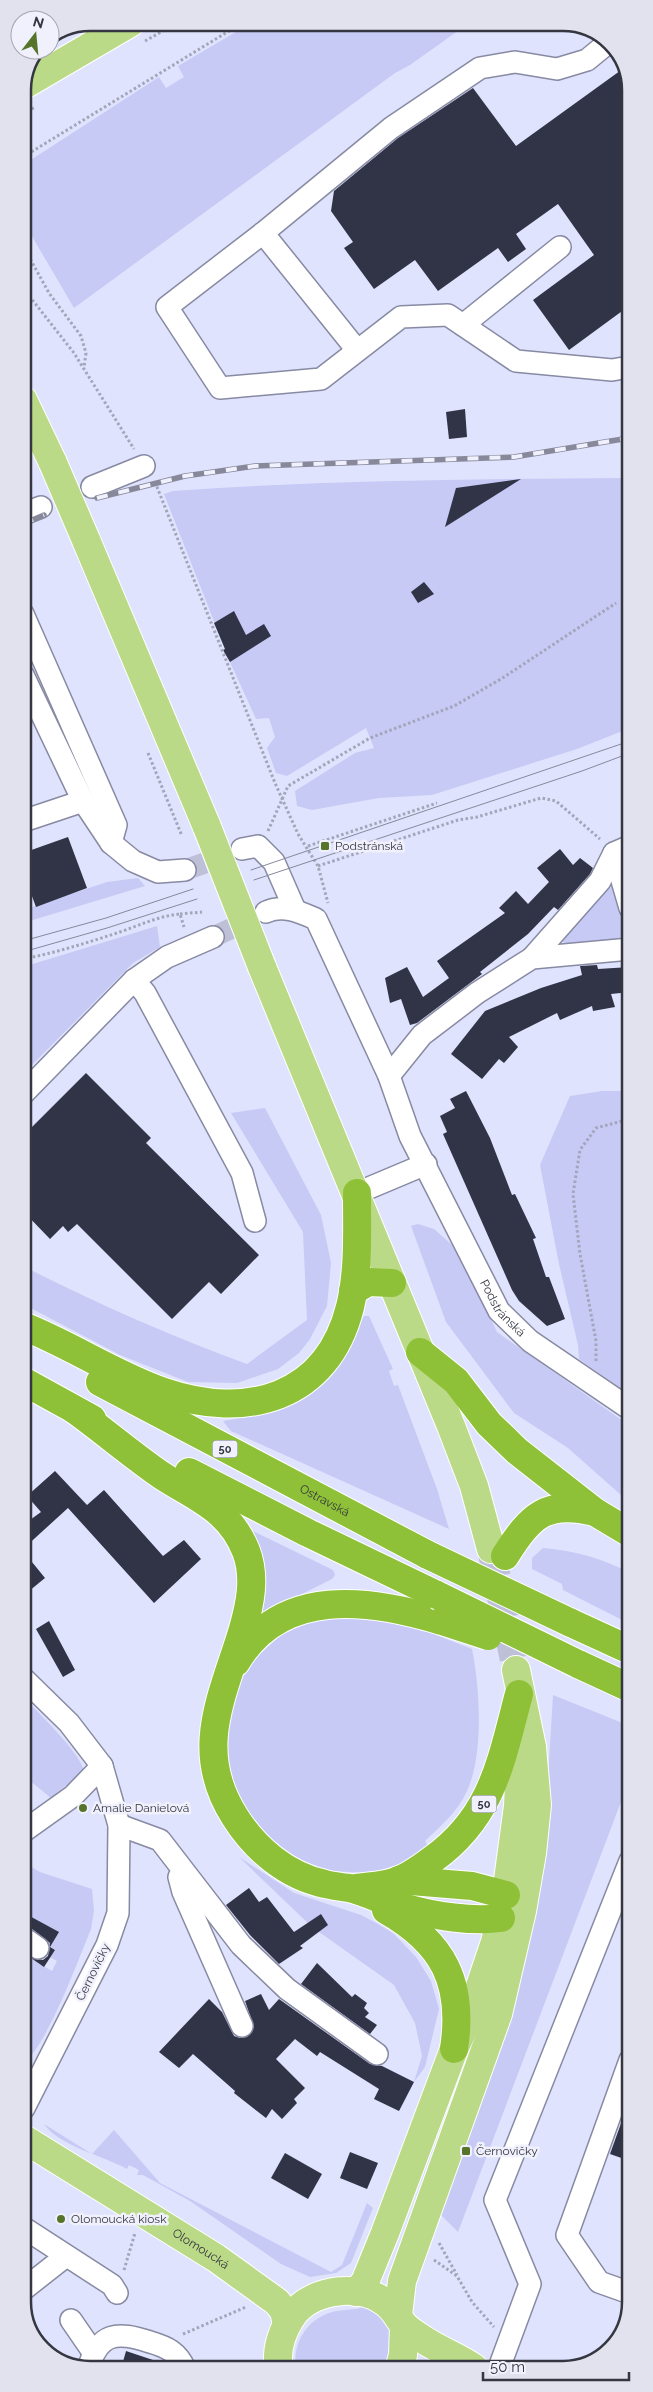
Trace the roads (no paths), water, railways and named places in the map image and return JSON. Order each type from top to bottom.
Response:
[{"type":"highway","points":[[31,1329],[51,1337],[120,1374],[166,1392],[215,1405],[248,1404],[263,1401],[287,1391],[324,1361],[340,1334],[353,1291],[357,1193]]},
{"type":"highway","points":[[353,1291],[368,1282],[392,1283]]},
{"type":"highway","name":"Ostravská","points":[[31,1344],[163,1417],[428,1555],[622,1646]]},
{"type":"highway","points":[[420,1352],[456,1380],[501,1437],[595,1512],[622,1528]]},
{"type":"highway","name":"50","points":[[31,1385],[308,1533],[439,1608],[578,1664],[622,1684]]},
{"type":"highway","name":"50","points":[[75,1410],[162,1476],[212,1505],[240,1537],[249,1558],[251,1588],[248,1612],[215,1715],[212,1744],[216,1775],[229,1808],[251,1839],[280,1864],[307,1879],[350,1889],[407,1909],[479,1921],[501,1918]]},
{"type":"highway","points":[[498,1553],[527,1525],[553,1509],[570,1506],[595,1512]]},
{"type":"highway","name":"50","points":[[229,1674],[239,1658],[264,1632],[279,1620],[301,1610],[329,1604],[353,1602],[439,1608]]},
{"type":"highway","name":"50","points":[[350,1889],[378,1886],[399,1880],[418,1870],[451,1846],[477,1815],[494,1783],[517,1682]]},
{"type":"highway","points":[[399,1880],[472,1886],[501,1918]]},
{"type":"highway","name":"50","points":[[350,1889],[411,1925],[441,1958],[457,2002],[458,2021],[454,2049]]},
{"type":"main road","points":[[32,80],[115,31]]},
{"type":"main road","points":[[31,417],[53,462],[207,827],[336,1148],[357,1193],[474,1486],[498,1553]]},
{"type":"main road","points":[[474,2078],[501,1918],[519,1788],[521,1729],[517,1682]]},
{"type":"main road","points":[[402,2361],[402,2281],[498,2014],[512,1958],[535,1829],[537,1805],[536,1777],[517,1682]]},
{"type":"main road","points":[[356,2292],[371,2270],[454,2049],[471,2013],[501,1918]]},
{"type":"main road","name":"Olomoucká","points":[[31,2143],[216,2258],[277,2302],[284,2311],[287,2324]]},
{"type":"main road","points":[[216,2258],[291,2294],[315,2298]]},
{"type":"main road","points":[[278,2361],[278,2355],[287,2324],[298,2309],[315,2298],[330,2293],[356,2292],[381,2300],[401,2320],[428,2342],[464,2361]]},
{"type":"street","points":[[603,47],[587,60],[558,69],[515,62],[480,68],[391,128],[263,233],[167,307],[220,388],[321,379],[356,350],[401,318],[448,315],[516,362],[612,370],[622,368]]},
{"type":"street","points":[[263,233],[356,350]]},
{"type":"street","points":[[463,325],[560,247]]},
{"type":"street","points":[[92,487],[144,466]]},
{"type":"street","points":[[31,632],[116,826],[111,843]]},
{"type":"street","points":[[31,692],[83,800],[111,843],[133,861],[158,872],[186,870]]},
{"type":"street","points":[[31,818],[83,800]]},
{"type":"street","points":[[615,846],[622,875]]},
{"type":"street","points":[[389,1076],[422,1035],[477,993],[532,958],[600,881],[615,846]]},
{"type":"street","points":[[250,848],[274,862],[296,910]]},
{"type":"street","name":"Podstránská","points":[[266,912],[273,909],[296,910],[316,919],[389,1076],[410,1136],[426,1164],[499,1311],[530,1341],[622,1403]]},
{"type":"street","points":[[31,1086],[134,980],[167,957],[213,937]]},
{"type":"street","points":[[532,958],[622,950]]},
{"type":"street","points":[[134,980],[145,993],[242,1173],[254,1221]]},
{"type":"street","points":[[357,1193],[426,1164]]},
{"type":"street","name":"Černovičky","points":[[31,1685],[69,1723],[102,1766],[119,1825],[118,1913],[107,1945],[31,2094]]},
{"type":"street","points":[[31,1827],[73,1796],[102,1766]]},
{"type":"street","points":[[119,1825],[160,1840],[233,1936],[287,1989],[377,2054]]},
{"type":"street","points":[[176,1862],[183,1892],[242,2026]]},
{"type":"street","points":[[502,2361],[530,2284],[495,2200],[622,1881]]},
{"type":"street","points":[[213,1959],[229,1946],[233,1936]]},
{"type":"street","points":[[622,2082],[567,2235],[599,2282],[622,2290]]},
{"type":"street","points":[[31,2233],[112,2285],[117,2293]]},
{"type":"street","points":[[31,2284],[66,2256]]},
{"type":"street","points":[[71,2320],[88,2361]]},
{"type":"street","points":[[92,2361],[104,2341],[126,2334],[163,2346],[181,2361]]},
{"type":"tunnel","points":[[185,870],[233,853]]},
{"type":"tunnel","points":[[213,937],[257,917]]},
{"type":"tunnel","points":[[491,1549],[516,1670]]},
{"type":"tram line","points":[[251,870],[622,744]]},
{"type":"tram line","points":[[254,880],[622,756]]},
{"type":"tram line","points":[[31,939],[106,918],[193,889]]},
{"type":"tram line","points":[[31,950],[197,899]]},
{"type":"railway","points":[[97,498],[185,476],[255,466],[514,457],[622,439]]},
{"type":"railway","points":[[31,521],[44,515]]},
{"type":"place","name":"Podstránská","points":[[325,846]]},
{"type":"place","name":"Amalie Danielová","points":[[83,1808]]},
{"type":"place","name":"Černovičky","points":[[466,2151]]},
{"type":"place","name":"Olomoucká kiosk","points":[[61,2219]]}]
